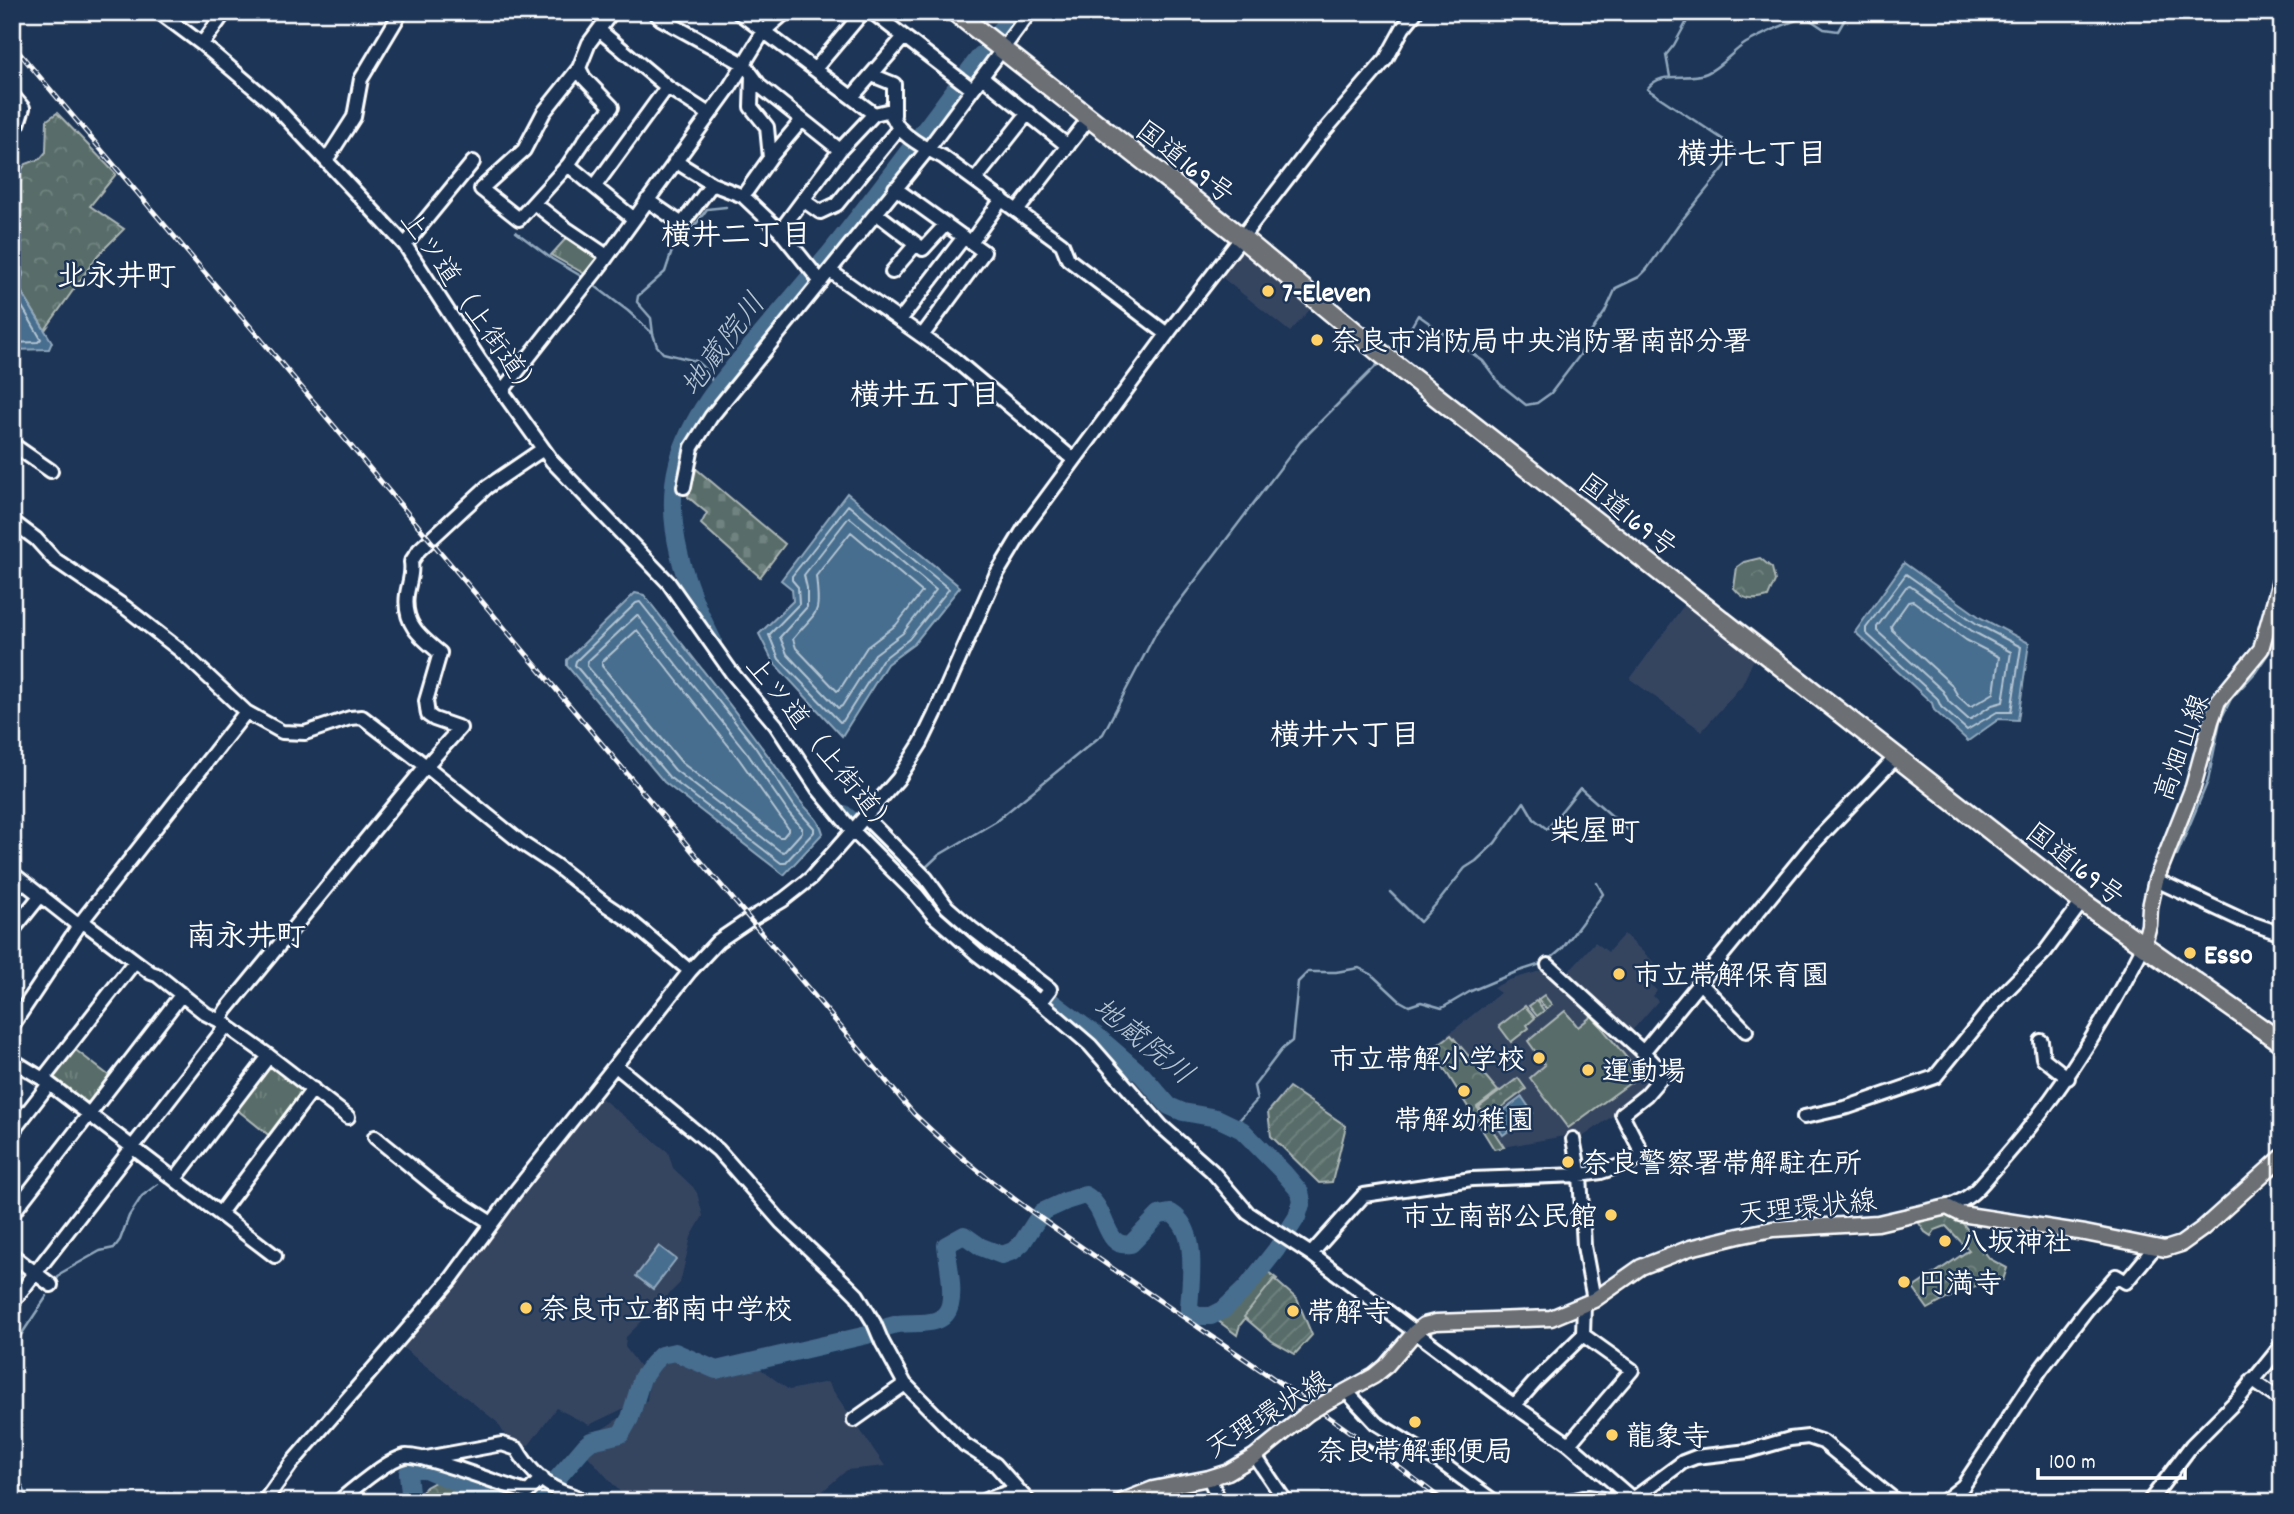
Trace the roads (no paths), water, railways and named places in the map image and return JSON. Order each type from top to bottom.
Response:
[{"type":"highway","name":"国道169号","points":[[955,12],[1242,238],[1368,343],[2081,902],[2282,1043]]},
{"type":"main road","name":"高畑山線","points":[[2143,947],[2156,880],[2193,787],[2218,701],[2261,649],[2282,575]]},
{"type":"main road","name":"天理環状線","points":[[1120,1502],[1153,1489],[1228,1472],[1255,1456],[1308,1413],[1374,1376],[1424,1325],[1436,1322],[1551,1318],[1589,1302],[1641,1267],[1704,1244],[1773,1230],[1878,1223],[1947,1208],[1961,1214],[2165,1250],[2181,1244],[2232,1204],[2282,1157]]},
{"type":"street","name":"上ツ道（上街道）","points":[[159,12],[202,44],[274,105],[405,245],[479,359],[543,449],[668,582],[727,666],[776,725],[818,789],[852,831],[953,934],[1044,997],[1161,1126],[1212,1171],[1248,1213],[1311,1254],[1569,1444],[1631,1501]]},
{"type":"street","points":[[202,44],[225,12]]},
{"type":"street","points":[[327,159],[354,117],[362,79],[401,12]]},
{"type":"street","points":[[579,68],[584,78],[612,107],[587,137],[569,165],[519,219],[481,190],[524,150],[544,112],[579,68],[589,43],[612,12]]},
{"type":"street","points":[[654,12],[660,18],[744,64],[761,87],[840,150]]},
{"type":"street","points":[[738,12],[874,114]]},
{"type":"street","points":[[502,391],[634,219],[744,64],[764,31],[786,12]]},
{"type":"street","points":[[815,69],[863,12]]},
{"type":"street","points":[[872,12],[965,84]]},
{"type":"street","points":[[684,487],[692,447],[814,274],[830,271],[895,188],[920,144],[965,84],[982,77],[1030,12]]},
{"type":"street","points":[[264,1502],[291,1464],[451,1279],[515,1192],[690,971],[718,941],[783,900],[811,878],[890,789],[911,760],[935,714],[996,575],[1025,527],[1167,334],[1319,137],[1386,59],[1403,28],[1416,12]]},
{"type":"street","points":[[599,30],[667,87],[709,114]]},
{"type":"street","points":[[852,97],[904,37]]},
{"type":"street","points":[[803,200],[820,212],[837,204],[896,122],[894,85],[872,75]]},
{"type":"street","points":[[752,76],[751,107],[767,127],[770,158]]},
{"type":"street","points":[[982,77],[1068,146]]},
{"type":"street","points":[[594,186],[667,87]]},
{"type":"street","points":[[12,95],[23,108],[19,124],[12,129]]},
{"type":"street","points":[[780,230],[840,150],[874,114],[887,111],[920,144],[943,157],[1062,244],[1068,259],[1167,334]]},
{"type":"street","points":[[975,180],[1028,113]]},
{"type":"street","points":[[1017,211],[1090,117]]},
{"type":"street","points":[[743,196],[802,120]]},
{"type":"street","points":[[405,245],[473,162]]},
{"type":"street","points":[[675,162],[712,184],[743,196],[780,230],[814,274]]},
{"type":"street","points":[[569,165],[634,219]]},
{"type":"street","points":[[647,201],[682,223],[712,184]]},
{"type":"street","points":[[895,188],[984,252],[922,336]]},
{"type":"street","points":[[900,320],[1002,199]]},
{"type":"street","points":[[534,203],[607,256]]},
{"type":"street","points":[[876,213],[923,249],[946,224]]},
{"type":"street","points":[[892,272],[916,244]]},
{"type":"street","points":[[830,271],[953,358],[1074,460]]},
{"type":"street","points":[[12,443],[51,471]]},
{"type":"street","points":[[12,1303],[223,1023],[226,1010],[460,728],[428,715],[426,701],[440,653],[418,636],[411,624],[406,606],[413,571],[411,562],[419,550],[488,487],[543,449]]},
{"type":"street","points":[[12,521],[36,539],[54,559],[126,608],[181,651],[246,712],[282,732],[305,733],[350,718],[362,717],[523,844],[555,864],[605,904],[629,919],[690,971]]},
{"type":"street","points":[[12,1026],[80,923],[246,712]]},
{"type":"street","points":[[1643,1052],[1814,843],[1897,756]]},
{"type":"street","points":[[865,817],[922,874],[947,907],[1050,989],[1044,997]]},
{"type":"street","points":[[12,873],[206,1014],[269,1056],[348,1117]]},
{"type":"street","points":[[2156,880],[2242,920],[2282,934]]},
{"type":"street","points":[[12,931],[41,895]]},
{"type":"street","points":[[1804,1117],[1848,1107],[1934,1077],[2000,997],[2045,953],[2081,902]]},
{"type":"street","points":[[1947,1208],[1971,1196],[2021,1139],[2068,1078],[2098,1030],[2143,947]]},
{"type":"street","points":[[12,1132],[46,1081],[135,961]]},
{"type":"street","points":[[1311,1254],[1364,1195],[1472,1179],[1580,1175],[1620,1167],[1643,1155],[1622,1114],[1646,1095],[1664,1074],[1548,965]]},
{"type":"street","points":[[1701,984],[1746,1031]]},
{"type":"street","points":[[12,1214],[181,994]]},
{"type":"street","points":[[2041,1041],[2043,1058],[2068,1078]]},
{"type":"street","points":[[175,1179],[269,1056]]},
{"type":"street","points":[[12,1060],[46,1081],[275,1256]]},
{"type":"street","points":[[616,1066],[719,1150],[782,1223],[857,1295],[905,1384],[965,1445],[995,1464],[1029,1502]]},
{"type":"street","points":[[220,1213],[313,1089]]},
{"type":"street","points":[[374,1137],[440,1190],[487,1220]]},
{"type":"street","points":[[1514,1406],[1583,1335],[1589,1302],[1580,1175],[1573,1139]]},
{"type":"street","points":[[1943,1502],[1963,1486],[2041,1370],[2087,1310],[2116,1276],[2126,1282],[2155,1247]]},
{"type":"street","points":[[12,1255],[51,1285]]},
{"type":"street","points":[[1569,1444],[1632,1370],[1583,1335]]},
{"type":"street","points":[[2149,1502],[2192,1445],[2239,1397],[2282,1345]]},
{"type":"street","points":[[2252,1380],[2282,1402]]},
{"type":"street","points":[[854,1420],[905,1384]]},
{"type":"street","points":[[1347,1392],[1376,1423],[1440,1462],[1495,1502]]},
{"type":"street","points":[[1565,1502],[1588,1497],[1631,1501],[1683,1462],[1696,1457],[1748,1451],[1790,1439],[1808,1437],[1823,1442],[1897,1502]]},
{"type":"street","points":[[423,1458],[502,1444],[517,1449],[527,1466],[558,1490],[578,1499]]},
{"type":"street","points":[[338,1502],[396,1460],[412,1456],[522,1494],[543,1479]]},
{"type":"street","points":[[1255,1456],[1286,1502]]},
{"type":"street","points":[[1209,1478],[1220,1502]]},
{"type":"street","points":[[982,1502],[989,1497],[1005,1495],[1017,1489]]},
{"type":"water","points":[[12,239],[23,274],[19,288],[52,342],[49,349],[12,350]]},
{"type":"water","points":[[847,493],[960,587],[914,644],[887,664],[842,736],[773,662],[759,634],[793,601],[792,589],[781,580]]},
{"type":"water","points":[[1904,563],[1981,618],[2029,643],[2018,720],[1999,719],[1968,741],[1934,710],[1932,703],[1855,632]]},
{"type":"water","points":[[635,593],[644,595],[819,823],[823,833],[784,875],[664,782],[567,666],[567,660]]},
{"type":"water","points":[[1522,1097],[1533,1113],[1503,1135],[1492,1119]]},
{"type":"water","points":[[659,1246],[676,1259],[653,1289],[636,1276]]},
{"type":"waterway","name":"地蔵院川","points":[[997,34],[1015,12]]},
{"type":"waterway","points":[[1670,77],[1666,55],[1692,12]]},
{"type":"waterway","points":[[1392,352],[1402,343],[1418,315],[1483,361],[1500,384],[1526,405],[1537,403],[1551,393],[1580,355],[1616,288],[1639,277],[1647,269],[1678,225],[1736,153],[1733,146],[1647,89],[1659,79],[1707,73],[1746,43],[1806,17],[1824,29],[1838,31],[1849,12]]},
{"type":"waterway","name":"地蔵院川","points":[[713,641],[686,577],[675,532],[674,486],[683,446],[699,414],[720,384],[830,253],[981,55]]},
{"type":"waterway","points":[[715,390],[709,373],[696,361],[663,353],[657,346],[651,318],[637,302],[638,296],[665,272],[680,238],[694,227],[707,209],[726,207]]},
{"type":"waterway","points":[[516,232],[552,259],[586,279]]},
{"type":"waterway","points":[[591,283],[653,334]]},
{"type":"waterway","points":[[924,869],[939,855],[995,822],[1103,734],[1157,631],[1300,442],[1381,361]]},
{"type":"waterway","points":[[2177,855],[2208,781],[2220,721],[2231,699],[2255,673],[2270,651],[2279,609]]},
{"type":"waterway","points":[[1390,892],[1420,922],[1465,868],[1495,843],[1524,802],[1534,819],[1547,829],[1580,788],[1628,830]]},
{"type":"waterway","name":"地蔵院川","points":[[530,1502],[544,1494],[591,1441],[621,1434],[630,1418],[642,1378],[661,1355],[675,1352],[716,1370],[867,1335],[894,1325],[942,1318],[947,1313],[951,1298],[946,1245],[964,1235],[981,1247],[1002,1255],[1013,1251],[1022,1243],[1042,1212],[1085,1195],[1093,1201],[1110,1235],[1122,1244],[1131,1244],[1159,1215],[1171,1213],[1180,1221],[1190,1244],[1189,1310],[1197,1316],[1211,1316],[1223,1310],[1246,1288],[1276,1250],[1297,1217],[1302,1201],[1300,1192],[1242,1130],[1217,1118],[1183,1112],[1169,1106],[1142,1075],[1097,1036],[967,938],[933,906],[865,832],[844,814]]},
{"type":"waterway","points":[[1549,960],[1562,949],[1603,894],[1597,883]]},
{"type":"waterway","points":[[1234,1126],[1257,1100],[1254,1086],[1282,1049],[1292,1041],[1298,982],[1308,972],[1336,972],[1359,968],[1371,974],[1409,1006],[1421,1002],[1442,1008],[1471,991],[1544,963]]},
{"type":"waterway","points":[[57,1279],[61,1273],[100,1251],[114,1248],[142,1196],[158,1184]]},
{"type":"waterway","points":[[12,1353],[15,1344],[47,1296]]},
{"type":"waterway","points":[[12,1430],[14,1464],[29,1502]]},
{"type":"waterway","name":"地蔵院川","points":[[411,1502],[408,1473],[415,1469],[425,1469],[467,1487],[519,1502]]},
{"type":"railway","points":[[12,44],[914,1114],[968,1162],[1024,1206],[1332,1419],[1445,1502]]},
{"type":"place","name":"7-Eleven","points":[[1268,291]]},
{"type":"place","name":"奈良市消防局中央消防署南部分署","points":[[1317,340]]},
{"type":"place","name":"Esso","points":[[2190,953]]},
{"type":"place","name":"市立帯解保育園","points":[[1619,974]]},
{"type":"place","name":"市立帯解小学校","points":[[1539,1058]]},
{"type":"place","name":"運動場","points":[[1588,1070]]},
{"type":"place","name":"帯解幼稚園","points":[[1464,1091]]},
{"type":"place","name":"奈良警察署帯解駐在所","points":[[1568,1162]]},
{"type":"place","name":"市立南部公民館","points":[[1611,1215]]},
{"type":"place","name":"八坂神社","points":[[1945,1241]]},
{"type":"place","name":"円満寺","points":[[1904,1282]]},
{"type":"place","name":"奈良市立都南中学校","points":[[526,1308]]},
{"type":"place","name":"帯解寺","points":[[1293,1311]]},
{"type":"place","name":"奈良帯解郵便局","points":[[1415,1422]]},
{"type":"place","name":"龍象寺","points":[[1612,1435]]},
{"type":"district","name":"横井七丁目","points":[[1752,153]]},
{"type":"district","name":"横井二丁目","points":[[736,234]]},
{"type":"district","name":"北永井町","points":[[116,275]]},
{"type":"district","name":"横井五丁目","points":[[925,394]]},
{"type":"district","name":"横井六丁目","points":[[1345,734]]},
{"type":"district","name":"柴屋町","points":[[1595,830]]},
{"type":"district","name":"南永井町","points":[[246,935]]}]
